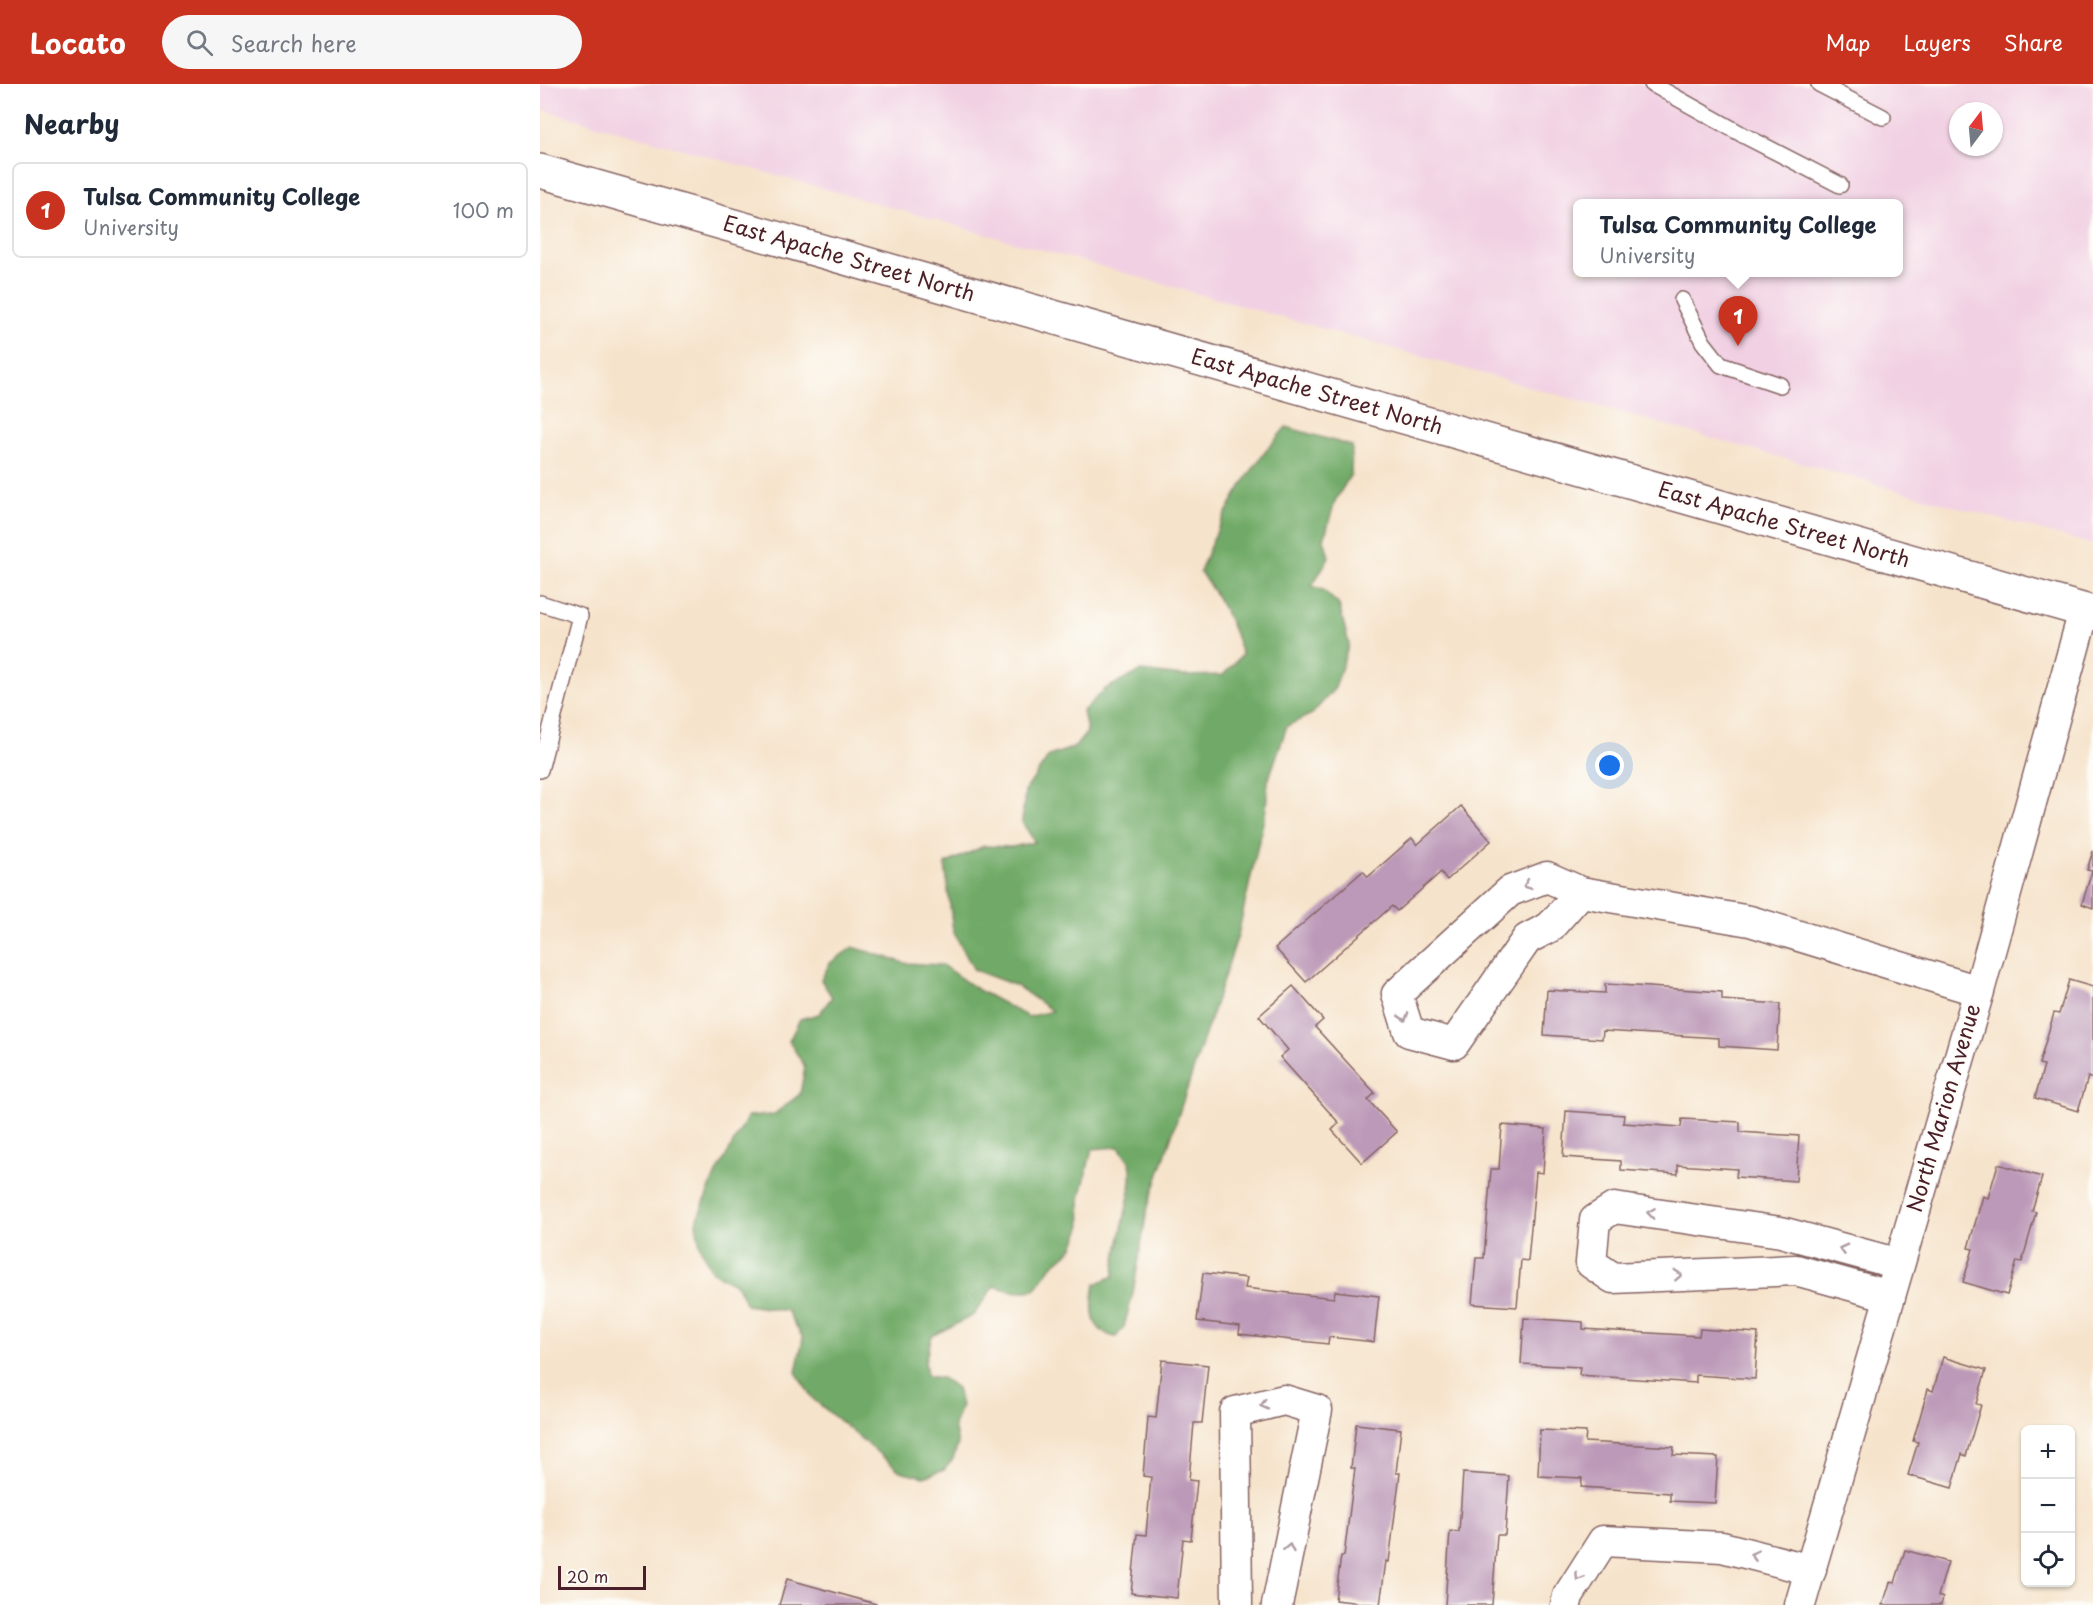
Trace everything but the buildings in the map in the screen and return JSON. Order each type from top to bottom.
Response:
[{"type":"main road","name":"East Apache Street North","points":[[540,171],[2089,612]]},
{"type":"street","name":"North Marion Avenue","points":[[1800,1605],[2089,612]]},
{"type":"street","points":[[1581,892],[1550,927],[1527,939],[1454,1044],[1409,1032],[1397,994],[1510,891],[1547,878],[1581,892],[1749,921],[1979,991]]},
{"type":"street","points":[[1890,1296],[1796,1270],[1613,1278],[1591,1263],[1595,1220],[1614,1208],[1781,1232],[1899,1264]]},
{"type":"street","points":[[1237,1605],[1235,1412],[1284,1400],[1317,1410],[1277,1605]]},
{"type":"street","points":[[1566,1605],[1568,1596],[1603,1541],[1722,1547],[1811,1570]]},
{"type":"lane","points":[[1652,84],[1840,185]]},
{"type":"lane","points":[[1819,84],[1883,117]]},
{"type":"lane","points":[[1682,300],[1703,342],[1721,365],[1780,385]]},
{"type":"lane","points":[[540,603],[580,616],[540,771]]},
{"type":"shaded area","points":[[540,84],[2093,84],[2093,545],[540,109]]},
{"type":"green space","points":[[1286,427],[1352,446],[1351,474],[1335,501],[1324,539],[1329,557],[1312,586],[1323,590],[1339,605],[1349,644],[1335,688],[1312,714],[1287,726],[1268,781],[1266,809],[1238,935],[1147,1210],[1133,1293],[1124,1327],[1116,1337],[1100,1330],[1094,1317],[1093,1301],[1095,1284],[1114,1276],[1117,1249],[1128,1201],[1130,1163],[1119,1147],[1092,1149],[1080,1199],[1081,1228],[1072,1249],[1051,1267],[1035,1290],[1015,1292],[994,1286],[974,1315],[932,1336],[925,1361],[927,1376],[942,1378],[957,1388],[961,1406],[954,1426],[958,1444],[953,1459],[944,1470],[924,1477],[900,1471],[812,1398],[796,1372],[803,1338],[787,1311],[746,1305],[737,1285],[712,1272],[700,1247],[696,1223],[712,1182],[748,1116],[773,1115],[800,1094],[805,1067],[789,1041],[800,1019],[819,1014],[832,997],[821,980],[830,963],[853,947],[905,963],[942,965],[975,988],[1028,1017],[1052,1011],[1017,986],[974,970],[953,931],[945,864],[984,846],[1012,847],[1035,842],[1022,822],[1025,791],[1049,756],[1075,747],[1087,732],[1083,711],[1105,689],[1141,671],[1183,676],[1223,675],[1242,655],[1225,612],[1200,572],[1216,533],[1236,495],[1259,460]]},
{"type":"place","name":"Tulsa Community College","points":[[1738,346]]}]
